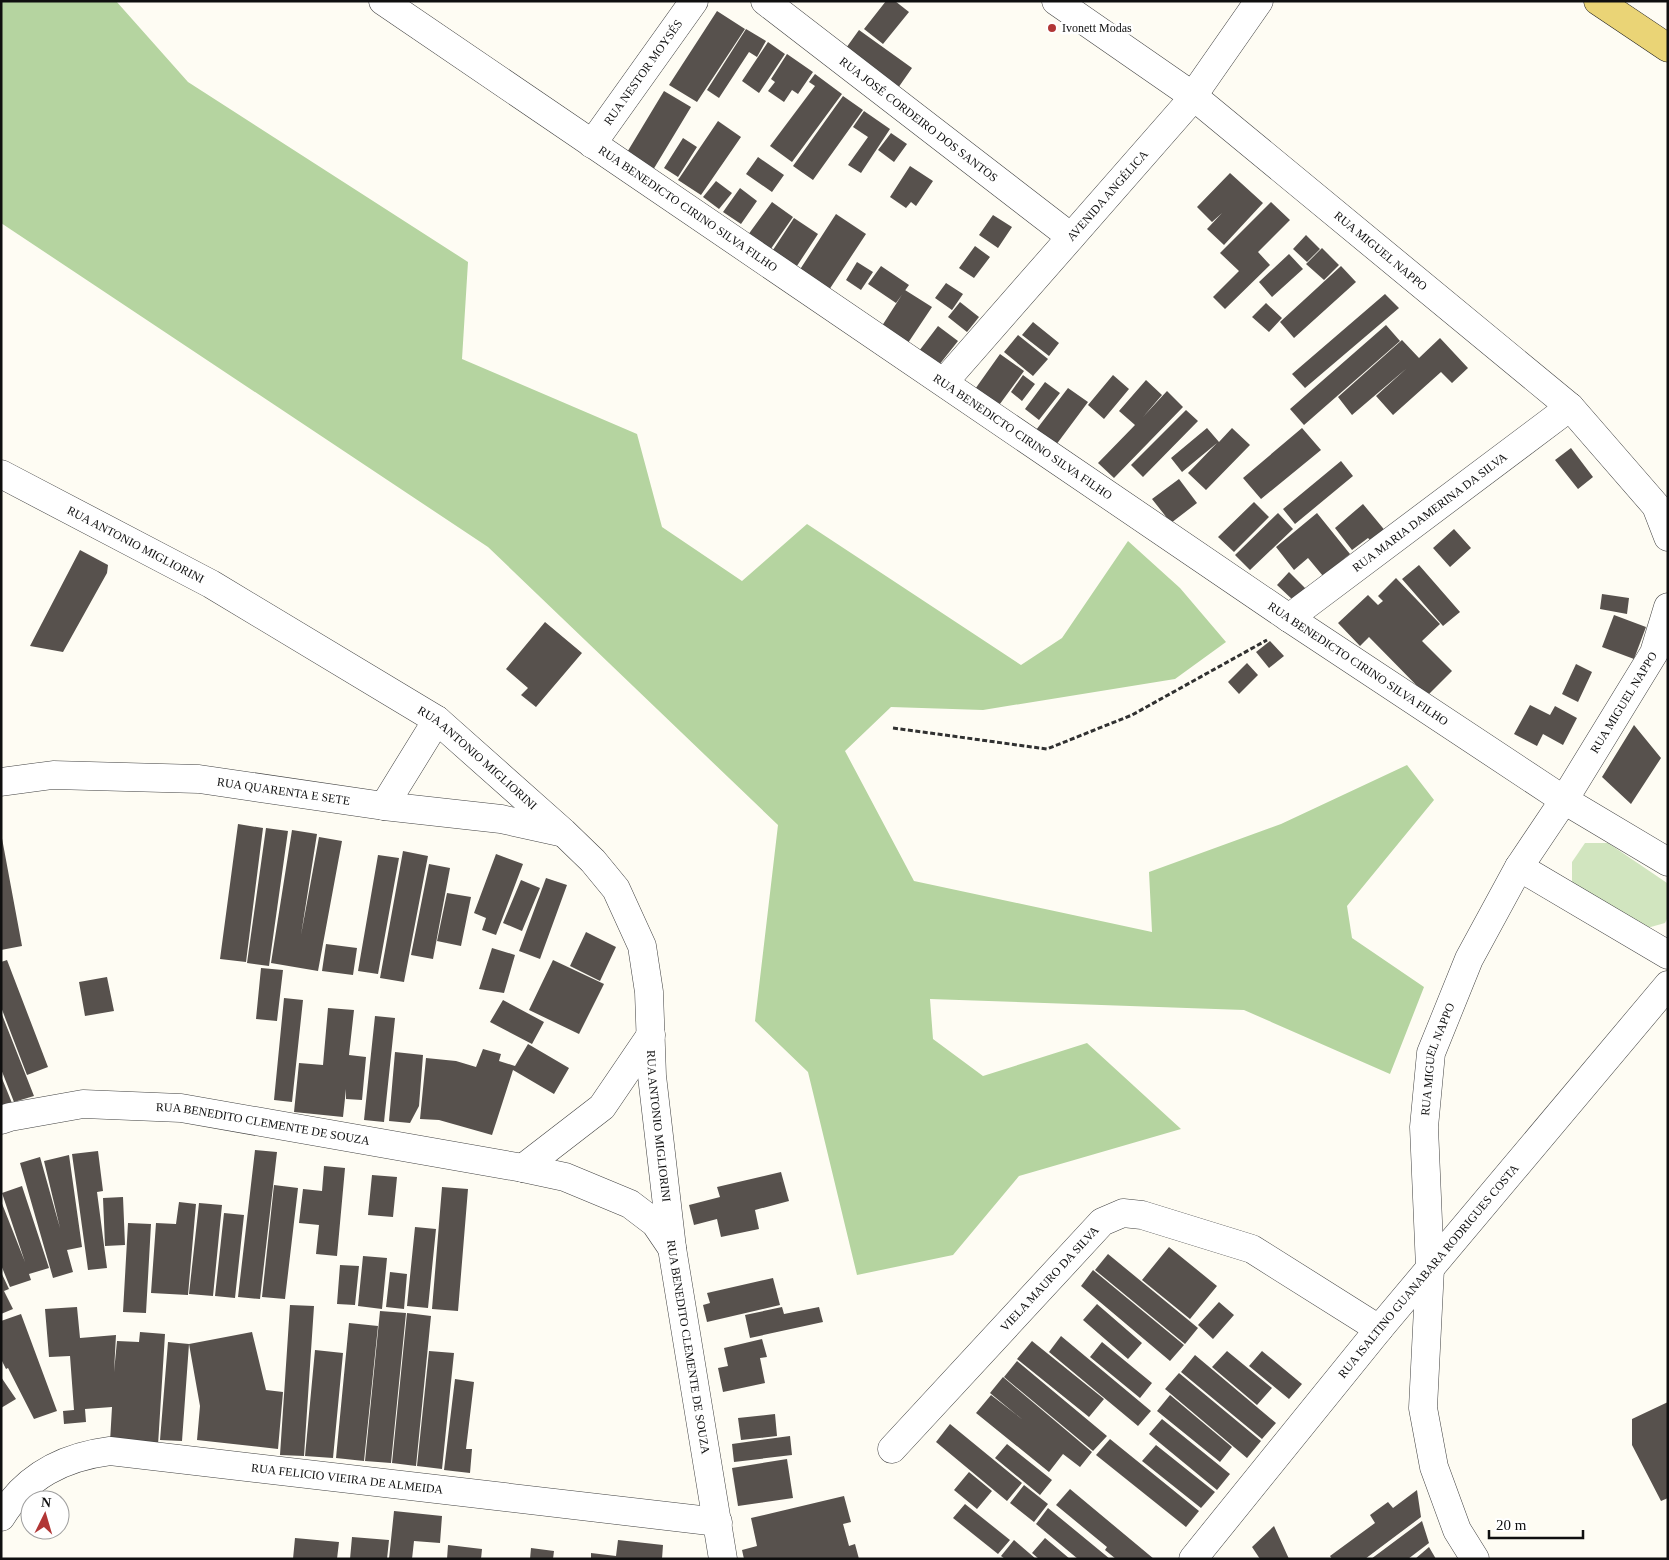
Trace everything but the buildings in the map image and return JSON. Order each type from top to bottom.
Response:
[{"type":"main road","points":[[1598,1],[1668,48]]},
{"type":"street","name":"RUA BENEDICTO CIRINO SILVA FILHO","points":[[383,1],[1289,618],[1564,800],[1668,862]]},
{"type":"street","name":"RUA NESTOR MOYSÉS","points":[[592,144],[694,1]]},
{"type":"street","name":"RUA JOSÉ CORDEIRO DOS SANTOS","points":[[765,1],[1071,236]]},
{"type":"street","name":"RUA MIGUEL NAPPO","points":[[1056,1],[1193,96],[1570,407],[1656,506],[1668,538]]},
{"type":"street","name":"AVENIDA ANGÉLICA","points":[[944,382],[1193,96],[1259,1]]},
{"type":"street","name":"RUA MARIA DAMERINA DA SILVA","points":[[1289,618],[1570,407]]},
{"type":"street","name":"RUA ANTONIO MIGLIORINI","points":[[1,474],[211,584],[436,720],[563,832],[593,861],[616,889],[642,946],[649,992],[652,1076],[672,1248]]},
{"type":"street","name":"RUA MIGUEL NAPPO","points":[[1476,1559],[1457,1530],[1434,1467],[1423,1408],[1430,1268],[1424,1127],[1431,1053],[1469,959],[1519,867],[1564,800],[1654,653],[1668,607]]},
{"type":"street","points":[[384,806],[436,720]]},
{"type":"street","name":"RUA QUARENTA E SETE","points":[[1,782],[52,775],[198,778],[384,806],[501,819],[563,832]]},
{"type":"street","points":[[1519,867],[1668,955]]},
{"type":"street","name":"RUA ISALTINO GUANABARA RODRIGUES COSTA","points":[[1194,1559],[1379,1329],[1668,985]]},
{"type":"street","points":[[523,1168],[602,1107],[651,1035]]},
{"type":"street","name":"RUA BENEDITO CLEMENTE DE SOUZA","points":[[1,1120],[83,1104],[181,1108],[565,1176],[630,1204],[655,1223],[672,1248],[723,1559]]},
{"type":"street","name":"VIELA MAURO DA SILVA","points":[[892,1449],[1102,1222],[1123,1213],[1142,1215],[1252,1248],[1379,1329]]},
{"type":"street","name":"RUA FELICIO VIEIRA DE ALMEIDA","points":[[1,1517],[10,1502],[31,1481],[50,1468],[87,1454],[110,1451],[718,1522]]},
{"type":"path","points":[[893,728],[1047,749],[1132,715],[1207,671],[1271,638],[1289,618]]},
{"type":"green space","points":[[1,1],[116,1],[188,82],[468,262],[462,359],[637,434],[662,527],[742,581],[807,524],[1021,665],[1062,638],[1128,541],[1180,588],[1226,642],[1175,679],[983,710],[891,707],[845,751],[914,881],[1152,932],[1149,872],[1281,824],[1407,765],[1434,800],[1347,906],[1352,938],[1424,987],[1390,1074],[1244,1010],[930,999],[933,1039],[983,1076],[1087,1043],[1181,1129],[1019,1176],[953,1255],[857,1275],[808,1072],[755,1021],[778,825],[488,547],[1,223]]},
{"type":"green space","points":[[1585,843],[1608,843],[1667,883],[1668,917],[1665,923],[1647,928],[1572,882],[1572,862]]},
{"type":"place","name":"Ivonett Modas","points":[[1052,28]]}]
